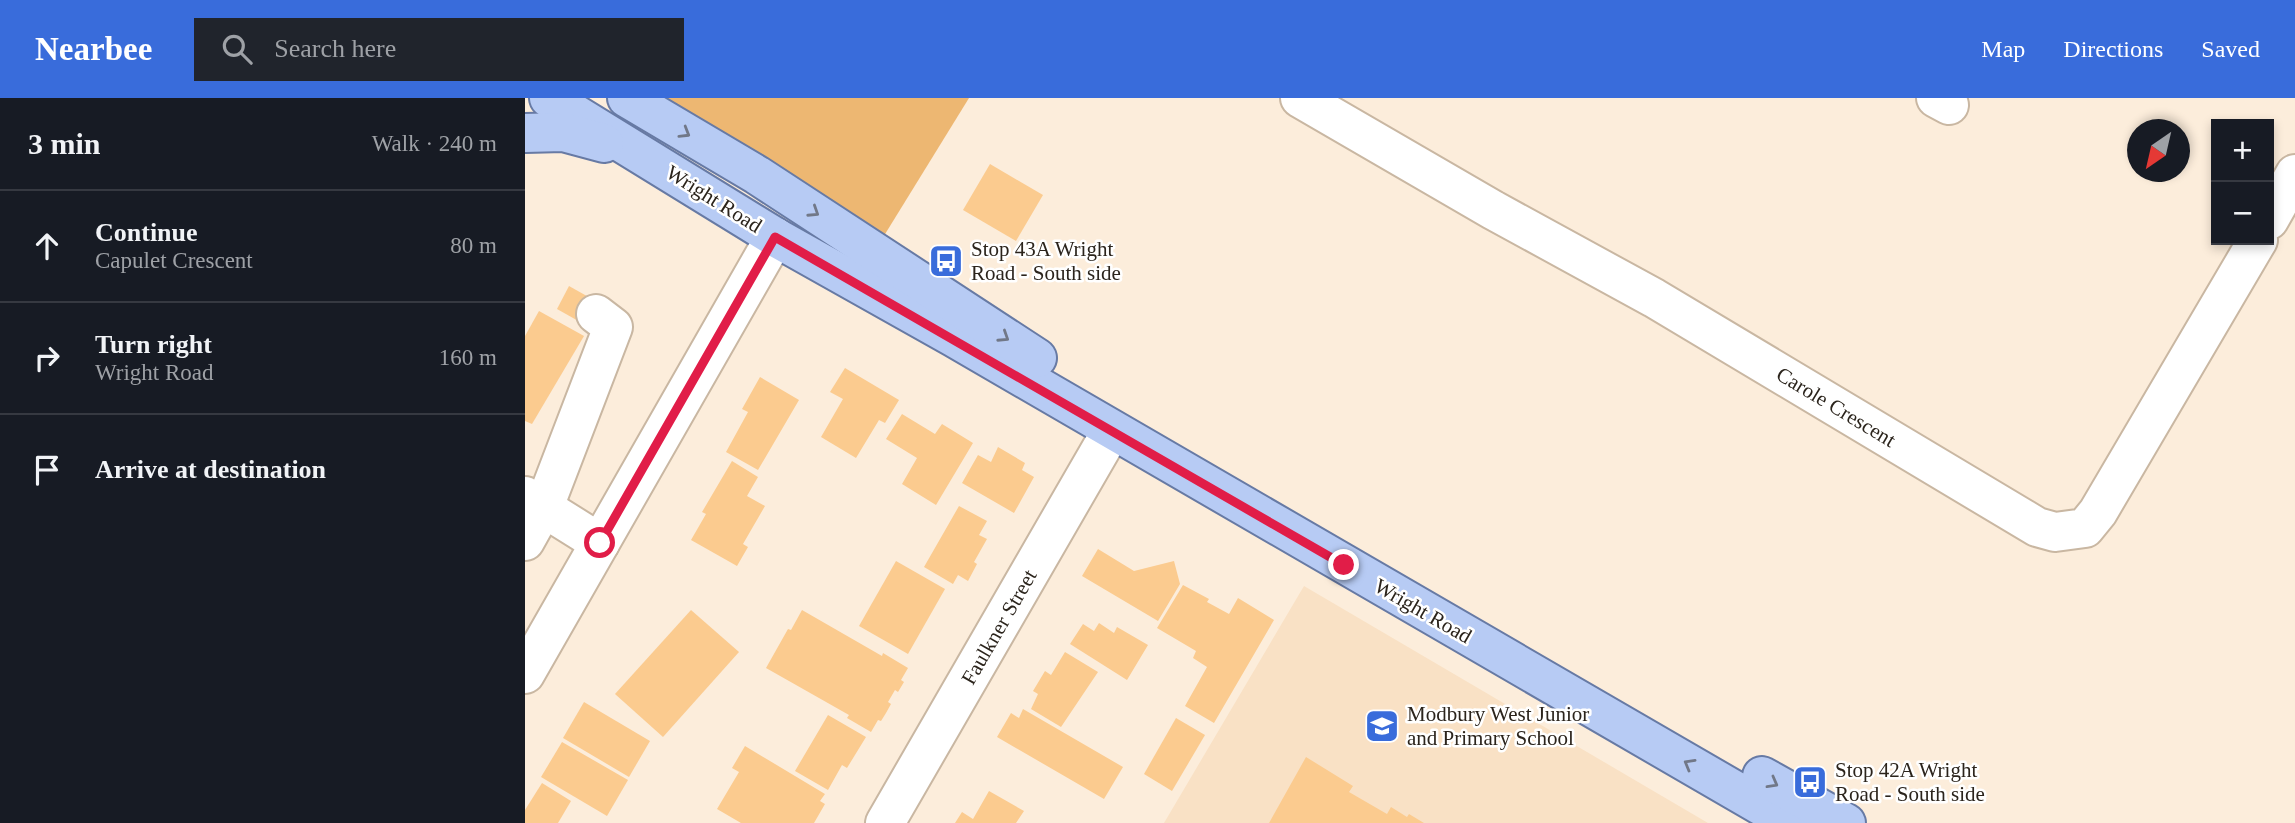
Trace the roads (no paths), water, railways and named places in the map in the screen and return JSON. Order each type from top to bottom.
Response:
[{"type":"main road","name":"Wright Road","points":[[549,98],[775,237],[1791,823]]},
{"type":"main road","name":"Wright Road","points":[[627,98],[757,175],[1066,377],[1624,699],[1846,823]]},
{"type":"main road","points":[[525,133],[563,132],[637,152]]},
{"type":"street","name":"Carole Crescent","points":[[1300,98],[1493,210],[1654,298],[2037,527],[2055,532],[2085,528],[2098,512],[2255,245]]},
{"type":"street","points":[[2274,211],[2295,174]]},
{"type":"street","points":[[525,674],[775,237]]},
{"type":"street","points":[[525,541],[535,501],[613,327],[596,314]]},
{"type":"street","name":"Faulkner Street","points":[[885,823],[1112,430]]},
{"type":"street","points":[[535,501],[600,543]]},
{"type":"place","name":"Stop 43A Wright Road - South side","points":[[946,261]]},
{"type":"place","name":"Modbury West Junior and Primary School","points":[[1382,726]]},
{"type":"place","name":"Stop 42A Wright Road - South side","points":[[1810,782]]}]
